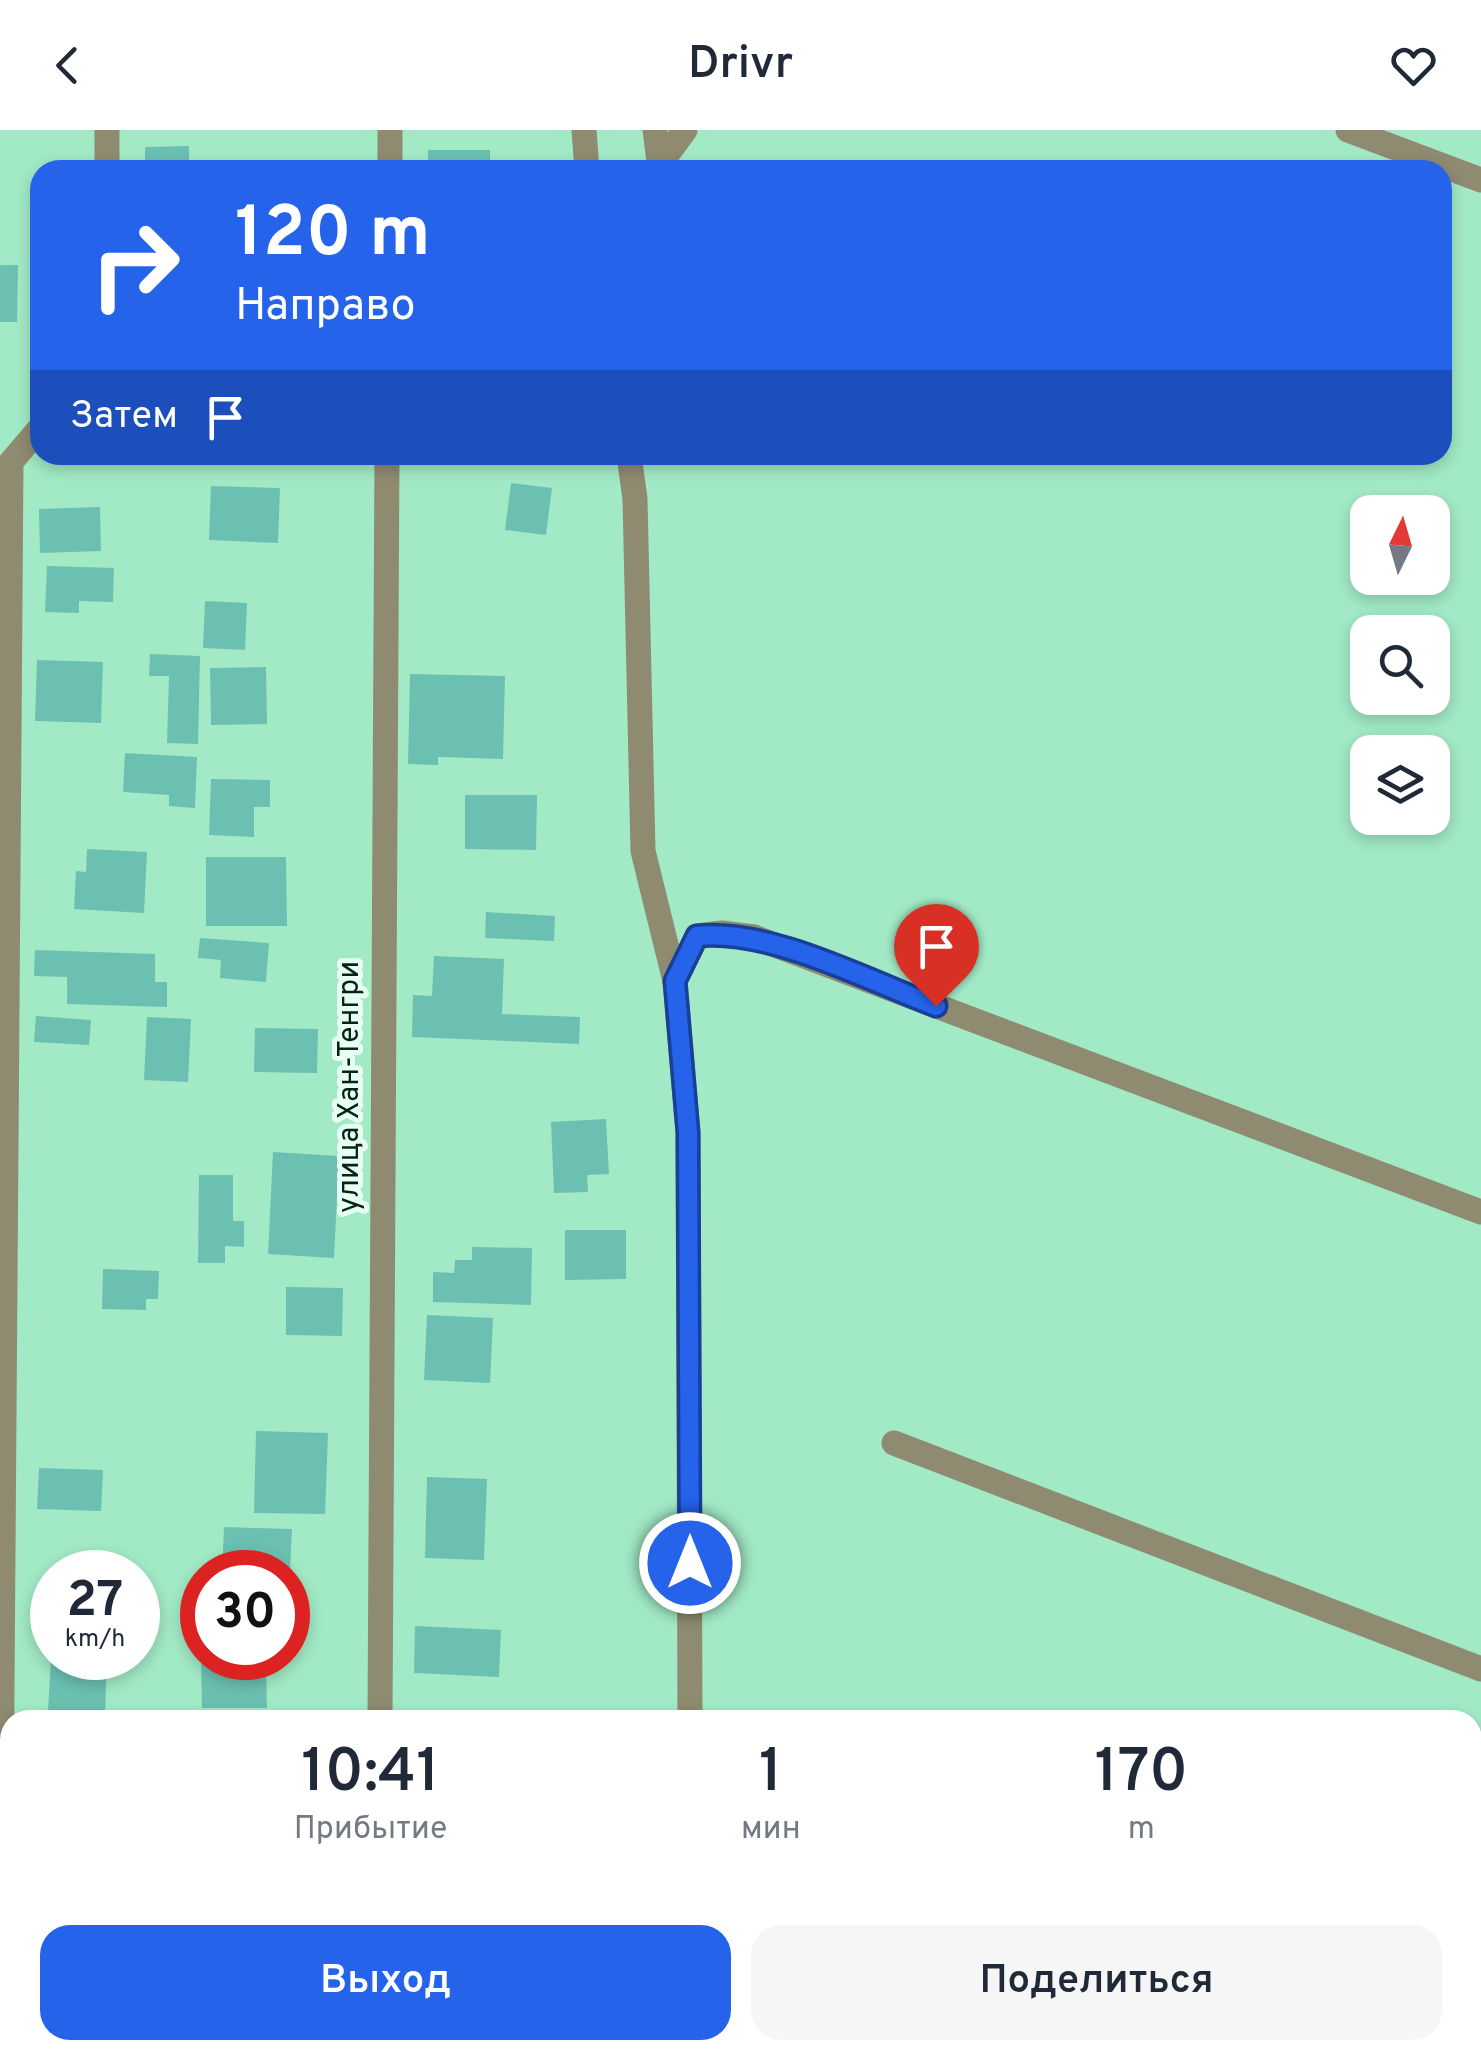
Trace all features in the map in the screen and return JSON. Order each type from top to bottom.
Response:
[{"type":"street","points":[[107,130],[107,160]]},
{"type":"street","points":[[390,130],[390,160]]},
{"type":"street","points":[[584,130],[586,160]]},
{"type":"street","points":[[654,130],[659,160]]},
{"type":"street","points":[[665,160],[684,130]]},
{"type":"street","points":[[1348,130],[1428,160]]},
{"type":"street","points":[[1452,169],[1481,180]]},
{"type":"street","points":[[2,1710],[11,462],[30,440]]},
{"type":"street","name":"улица Хан-Тенгри","points":[[380,1710],[387,465]]},
{"type":"street","points":[[631,465],[636,499]]},
{"type":"street","points":[[638,465],[642,850],[675,981],[688,1132],[690,1710]]},
{"type":"street","points":[[675,981],[697,936],[754,937],[1481,1212]]},
{"type":"street","points":[[894,1443],[1481,1669]]},
{"type":"building","points":[[189,146],[189,160],[145,160],[145,147]]},
{"type":"building","points":[[428,150],[490,150],[490,160],[428,160]]},
{"type":"building","points":[[0,265],[18,265],[17,322],[0,322]]},
{"type":"building","points":[[511,483],[552,488],[546,535],[505,530]]},
{"type":"building","points":[[211,486],[280,488],[278,543],[209,540]]},
{"type":"building","points":[[100,507],[101,551],[40,553],[39,509]]},
{"type":"building","points":[[47,566],[114,568],[113,602],[79,601],[79,613],[45,612]]},
{"type":"building","points":[[205,601],[247,603],[245,650],[203,648]]},
{"type":"building","points":[[150,654],[200,656],[198,744],[167,743],[169,676],[149,676]]},
{"type":"building","points":[[37,660],[103,662],[101,723],[35,721]]},
{"type":"building","points":[[266,667],[267,724],[211,725],[210,668]]},
{"type":"building","points":[[410,674],[505,676],[503,759],[438,757],[438,765],[408,764]]},
{"type":"building","points":[[125,753],[197,757],[195,808],[169,806],[169,795],[123,792]]},
{"type":"building","points":[[211,779],[270,780],[270,807],[254,807],[254,837],[209,835]]},
{"type":"building","points":[[465,795],[537,795],[536,850],[465,849]]},
{"type":"building","points":[[87,849],[147,852],[144,913],[74,909],[76,871],[86,872]]},
{"type":"building","points":[[206,857],[286,857],[287,926],[206,926]]},
{"type":"building","points":[[486,912],[555,916],[554,941],[485,938]]},
{"type":"building","points":[[200,938],[269,943],[266,982],[220,978],[221,960],[198,958]]},
{"type":"building","points":[[35,950],[155,954],[155,982],[167,982],[167,1007],[67,1004],[67,977],[34,976]]},
{"type":"building","points":[[434,956],[504,959],[502,1014],[580,1017],[579,1044],[412,1037],[413,995],[432,996]]},
{"type":"building","points":[[36,1016],[91,1020],[89,1045],[34,1042]]},
{"type":"building","points":[[147,1017],[191,1019],[188,1082],[144,1080]]},
{"type":"building","points":[[255,1028],[318,1029],[317,1073],[254,1072]]},
{"type":"building","points":[[606,1119],[609,1174],[587,1175],[588,1192],[554,1193],[551,1122]]},
{"type":"building","points":[[273,1152],[339,1156],[334,1258],[268,1254]]},
{"type":"building","points":[[199,1175],[233,1175],[233,1221],[244,1221],[244,1247],[225,1246],[225,1263],[198,1263]]},
{"type":"building","points":[[565,1230],[626,1230],[626,1279],[565,1280]]},
{"type":"building","points":[[472,1247],[532,1248],[531,1305],[433,1302],[433,1272],[454,1273],[455,1260],[472,1260]]},
{"type":"building","points":[[103,1269],[159,1271],[158,1299],[146,1299],[146,1310],[102,1309]]},
{"type":"building","points":[[286,1287],[343,1288],[342,1336],[286,1335]]},
{"type":"building","points":[[427,1315],[493,1318],[490,1383],[424,1380]]},
{"type":"building","points":[[256,1431],[328,1433],[325,1514],[254,1513]]},
{"type":"building","points":[[39,1468],[103,1470],[101,1511],[37,1509]]},
{"type":"building","points":[[427,1477],[487,1479],[484,1560],[425,1558]]},
{"type":"building","points":[[224,1527],[292,1529],[291,1550],[223,1550]]},
{"type":"building","points":[[415,1626],[501,1630],[499,1677],[414,1673]]},
{"type":"building","points":[[50,1680],[106,1680],[105,1710],[48,1710]]},
{"type":"building","points":[[201,1680],[266,1680],[267,1708],[202,1708]]},
{"type":"route","points":[[690,1563],[688,1132],[675,981],[686,953],[697,936],[754,937],[936,1006]]}]
